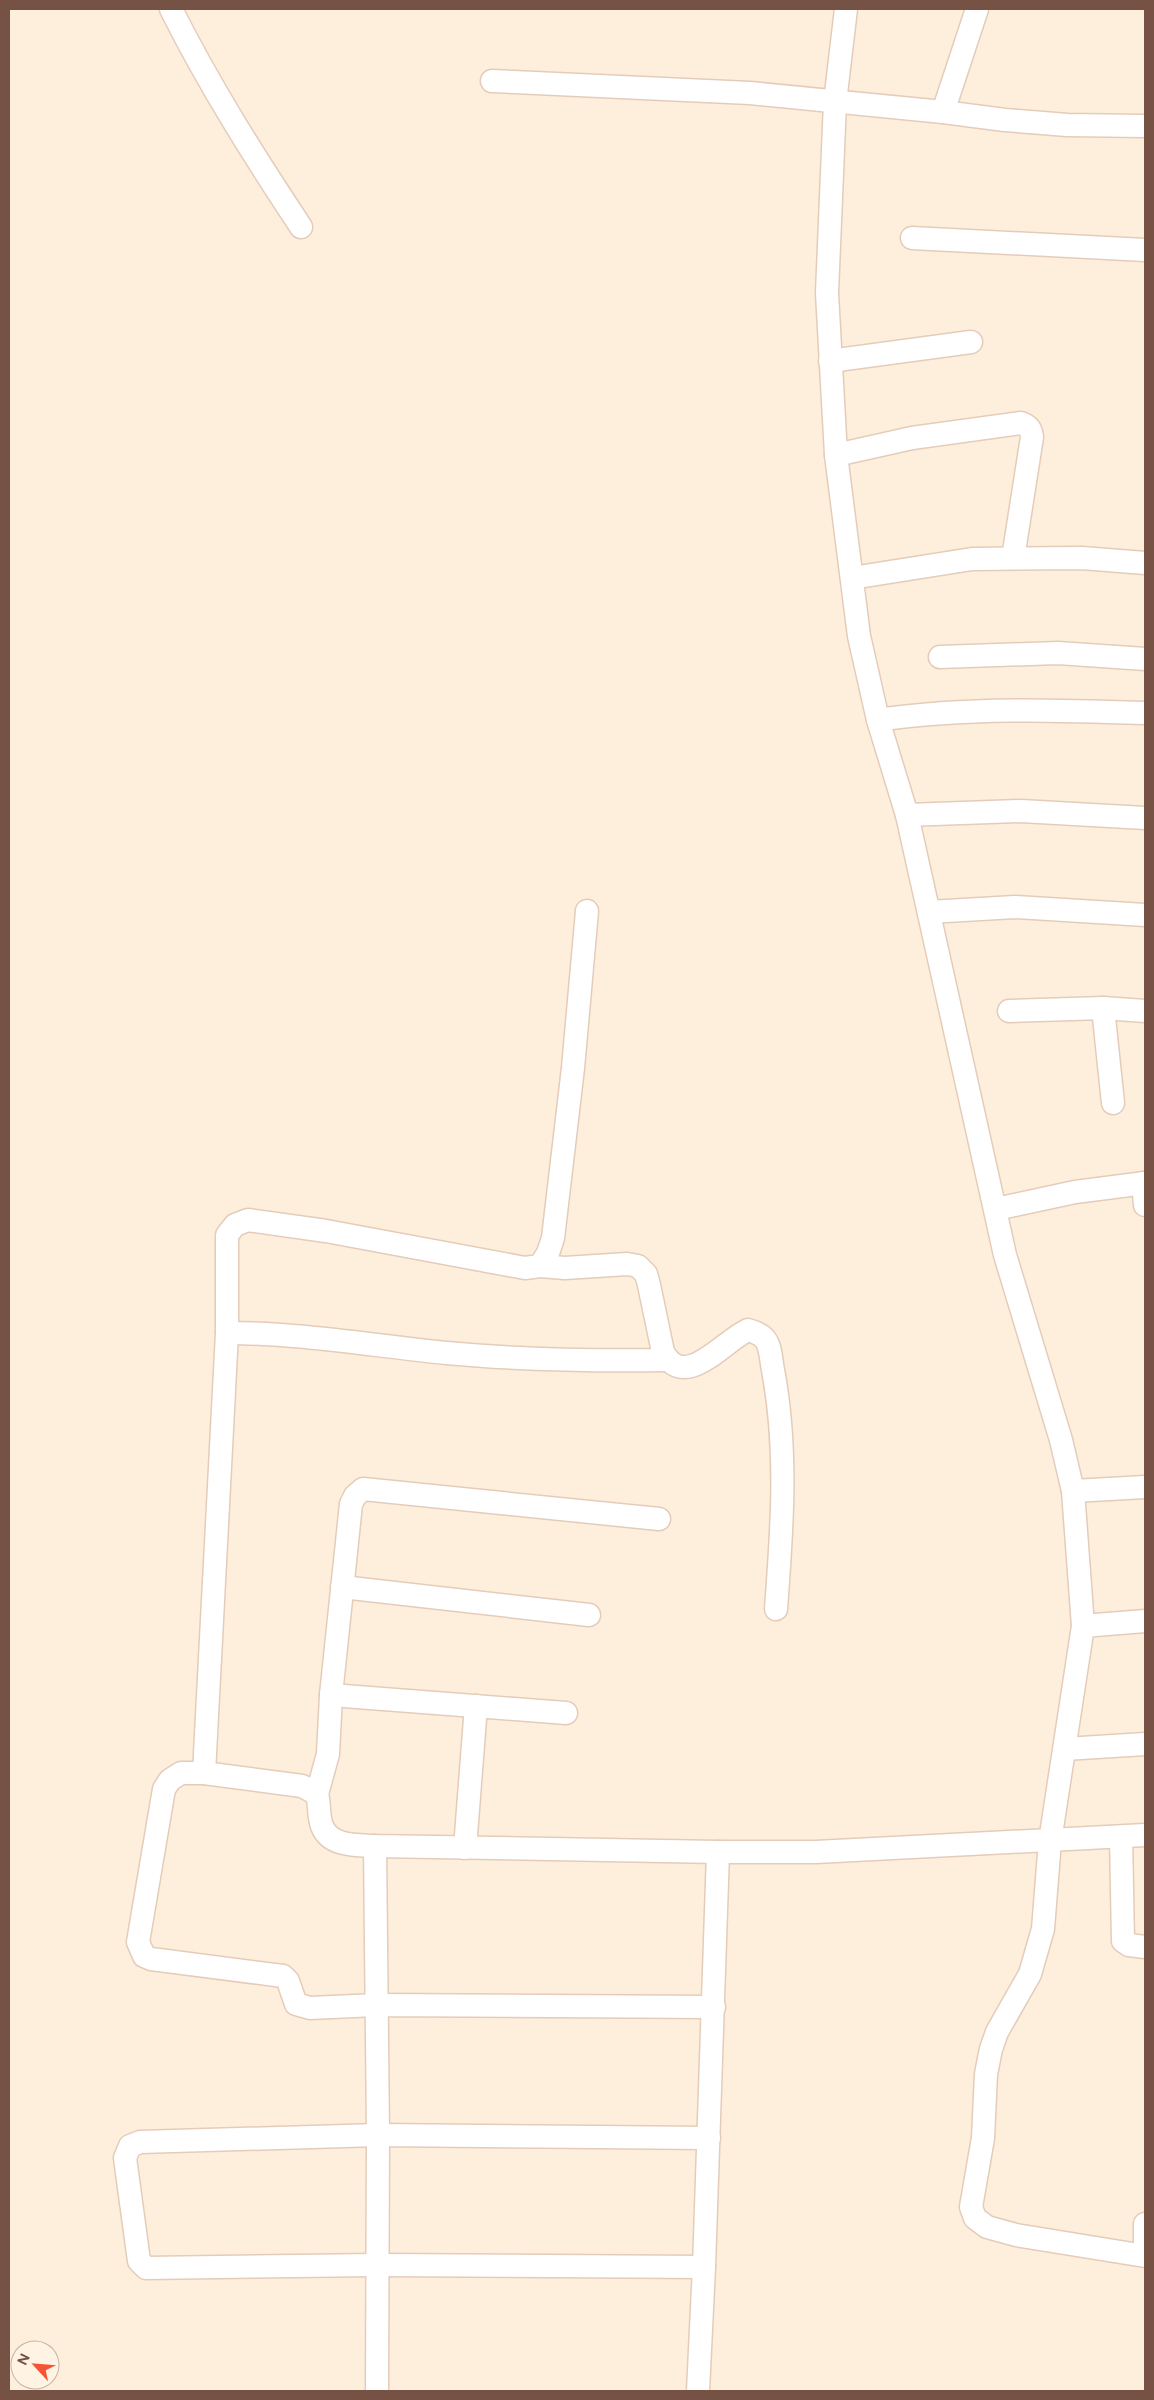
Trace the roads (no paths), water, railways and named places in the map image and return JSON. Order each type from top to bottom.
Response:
[{"type":"street","points":[[171,9],[196,59],[237,128],[301,227]]},
{"type":"street","points":[[846,9],[835,102],[827,293],[836,455],[859,636],[878,720],[907,815],[1006,1255],[1061,1440],[1073,1491],[1083,1626],[1050,1842],[1043,1929],[1030,1974],[997,2032],[988,2061],[983,2138],[971,2206],[975,2218],[987,2227],[1016,2235],[1145,2256]]},
{"type":"street","points":[[944,112],[977,9]]},
{"type":"street","points":[[492,81],[750,93],[944,112],[1005,120],[1058,124],[1145,126]]},
{"type":"street","points":[[912,238],[1145,250]]},
{"type":"street","points":[[830,361],[971,342]]},
{"type":"street","points":[[836,455],[912,438],[1021,424],[1026,425],[1031,430],[1032,437],[1013,558]]},
{"type":"street","points":[[852,578],[972,559],[1082,558],[1145,563]]},
{"type":"street","points":[[940,657],[1058,653],[1145,659]]},
{"type":"street","points":[[878,720],[929,712],[984,710],[1145,714]]},
{"type":"street","points":[[907,815],[1021,812],[1145,818]]},
{"type":"street","points":[[929,912],[1015,907],[1145,915]]},
{"type":"street","points":[[540,1266],[548,1254],[553,1238],[573,1068],[587,911]]},
{"type":"street","points":[[1009,1011],[1103,1008],[1145,1011]]},
{"type":"street","points":[[1103,1008],[1113,1103]]},
{"type":"street","points":[[996,1209],[1076,1192],[1144,1190]]},
{"type":"street","points":[[204,1772],[228,1334],[227,1235],[235,1225],[248,1220],[326,1231],[525,1268],[540,1266],[565,1268],[627,1264],[638,1266],[646,1274],[663,1352],[675,1366],[695,1366],[748,1330],[758,1332],[766,1339],[778,1394],[782,1445],[784,1498],[776,1609]]},
{"type":"street","points":[[228,1334],[300,1335],[447,1353],[521,1358],[602,1361],[668,1360]]},
{"type":"street","points":[[1073,1491],[1145,1487]]},
{"type":"street","points":[[659,1519],[363,1489],[355,1496],[351,1504],[342,1587],[331,1695],[328,1754],[317,1794],[322,1826],[330,1837],[348,1845],[465,1848],[594,1848],[718,1852],[896,1849],[1050,1842],[1145,1835]]},
{"type":"street","points":[[342,1587],[590,1615]]},
{"type":"street","points":[[1083,1626],[1145,1621]]},
{"type":"street","points":[[331,1695],[566,1713]]},
{"type":"street","points":[[465,1848],[476,1706]]},
{"type":"street","points":[[1064,1749],[1145,1744]]},
{"type":"street","points":[[317,1794],[302,1786],[204,1772],[181,1773],[170,1780],[164,1789],[138,1942],[144,1956],[151,1960],[283,1976],[288,1980],[293,1999],[302,2007],[376,2005],[714,2007]]},
{"type":"street","points":[[1120,1836],[1123,1941],[1129,1946],[1145,1947]]},
{"type":"street","points":[[376,1846],[377,2391]]},
{"type":"street","points":[[698,2391],[714,2007],[718,1852]]},
{"type":"street","points":[[704,2267],[377,2266],[146,2268],[139,2262],[125,2158],[130,2146],[140,2142],[378,2135],[709,2138]]},
{"type":"street","points":[[1145,2224],[1145,2251]]}]
